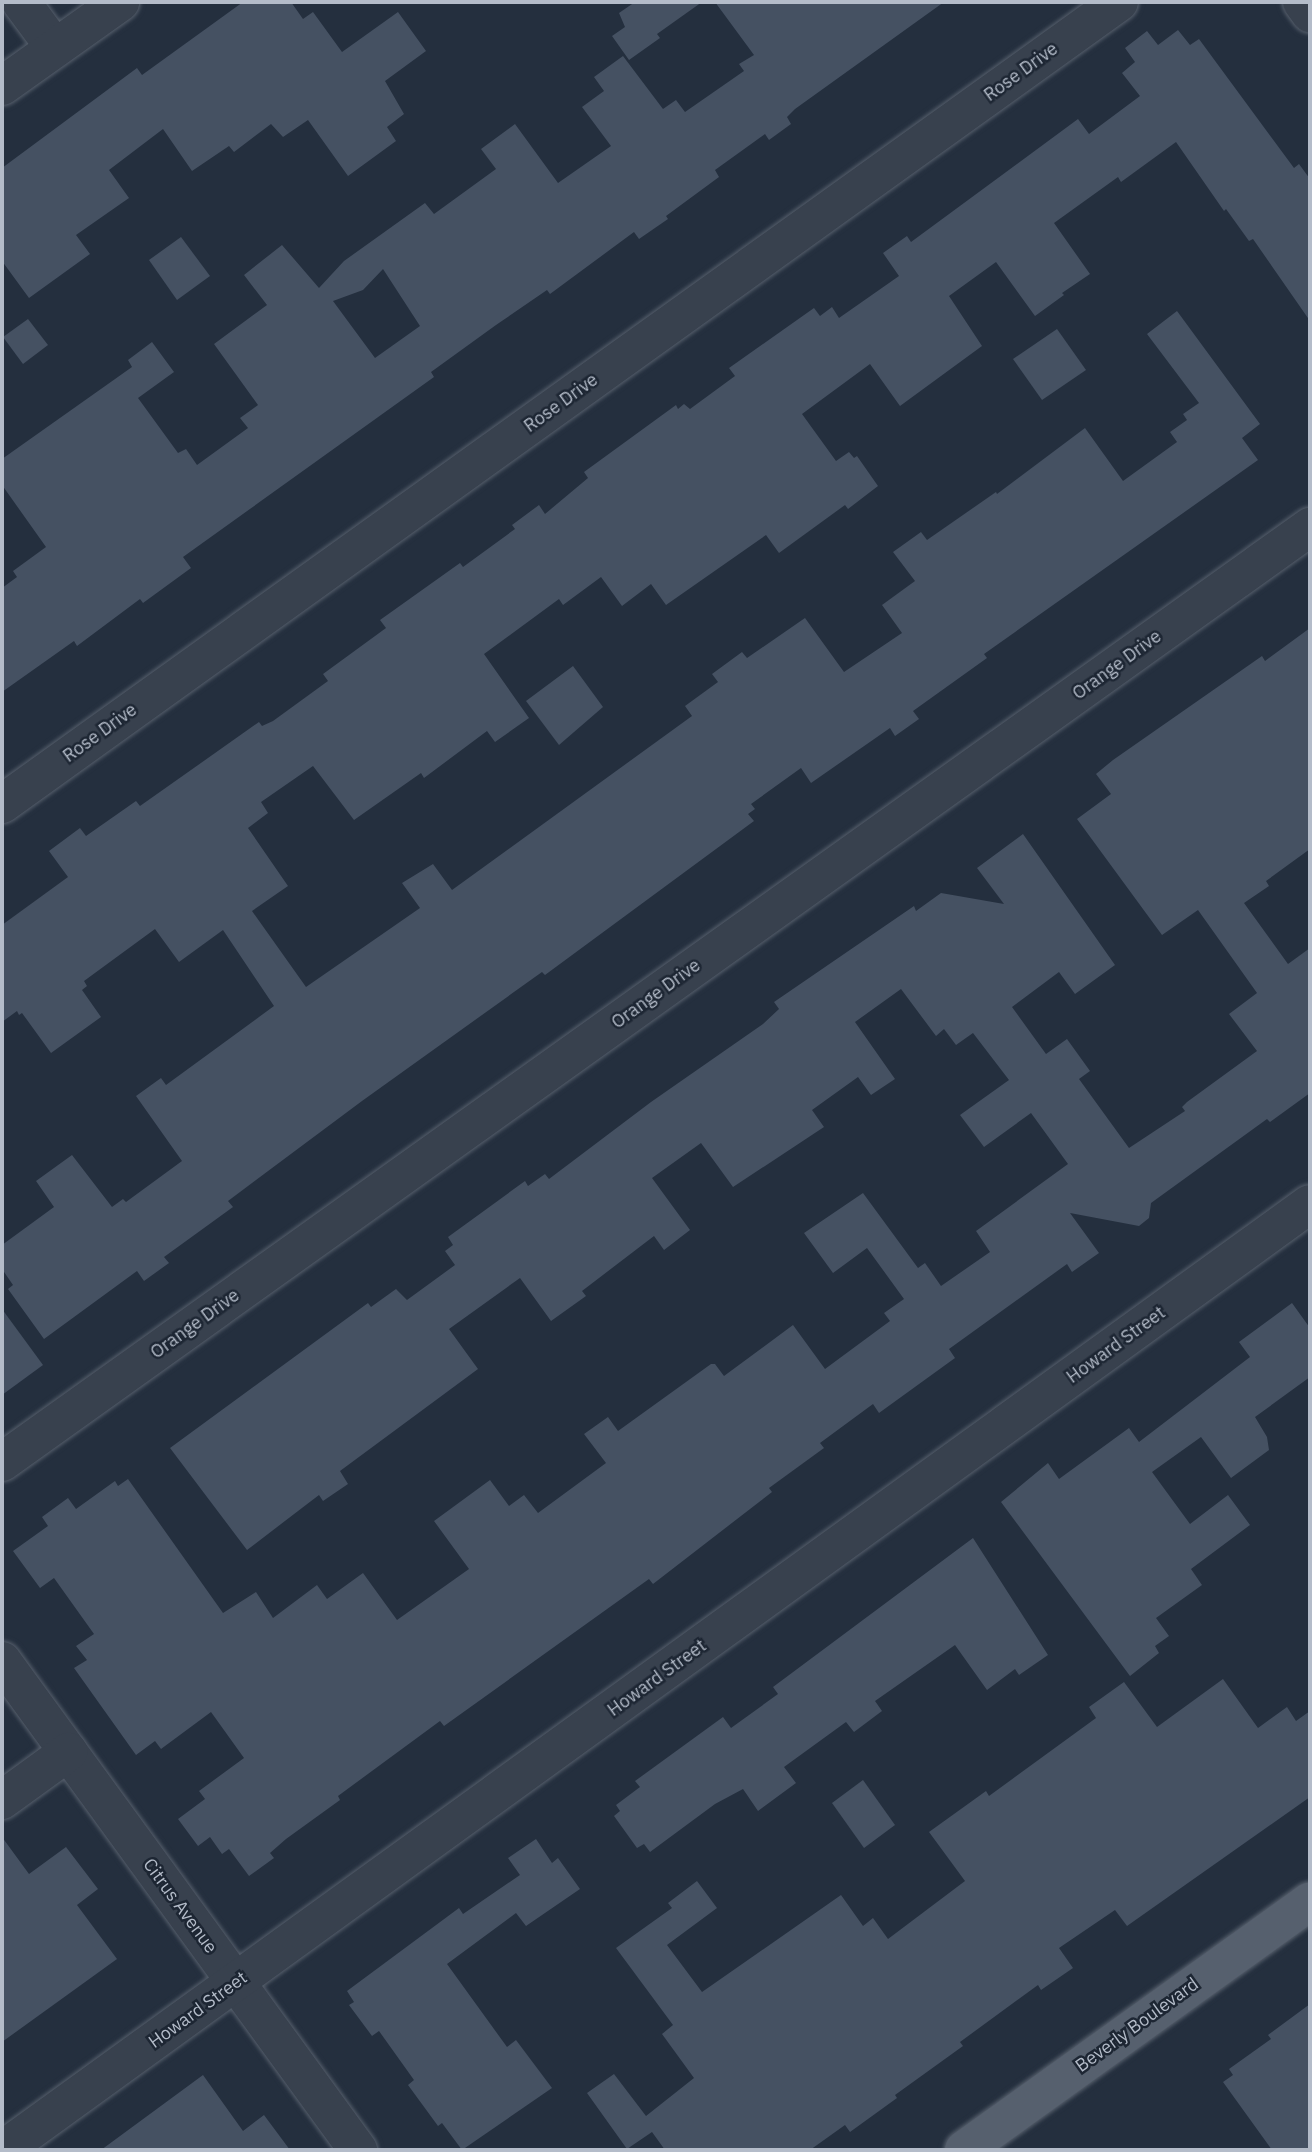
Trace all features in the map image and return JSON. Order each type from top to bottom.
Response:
[{"type":"main road","name":"Beverly Boulevard","points":[[964,2150],[1310,1900]]},
{"type":"street","points":[[21,2],[55,48]]},
{"type":"street","points":[[2,86],[120,2]]},
{"type":"street","name":"Rose Drive","points":[[2,804],[1119,2]]},
{"type":"street","points":[[1302,2],[1310,13]]},
{"type":"street","name":"Orange Drive","points":[[2,1462],[1310,527]]},
{"type":"street","name":"Howard Street","points":[[3,2150],[1310,1204]]},
{"type":"street","name":"Citrus Avenue","points":[[2,1661],[358,2150]]},
{"type":"street","points":[[2,1800],[68,1752]]},
{"type":"building","points":[[243,2],[291,2],[303,19],[313,12],[342,52],[398,12],[426,51],[385,81],[404,114],[387,127],[396,141],[348,176],[308,120],[283,137],[271,124],[234,152],[229,146],[192,171],[163,129],[109,170],[129,198],[76,235],[90,254],[29,298],[2,261],[2,168],[137,68],[142,75]]},
{"type":"building","points":[[635,2],[702,2],[657,34],[660,38],[629,60],[612,36],[625,27],[619,13]]},
{"type":"building","points":[[715,2],[944,2],[795,109],[787,117],[791,124],[769,140],[765,134],[715,170],[719,177],[666,216],[668,219],[639,239],[634,232],[550,294],[547,290],[496,325],[431,372],[434,377],[183,557],[191,568],[143,603],[140,599],[77,646],[74,641],[2,692],[2,588],[17,577],[13,571],[46,547],[2,485],[2,459],[132,367],[128,360],[152,342],[174,372],[138,398],[178,453],[186,449],[197,465],[248,428],[240,418],[258,405],[214,344],[267,305],[244,275],[282,245],[319,288],[344,261],[425,203],[434,214],[496,169],[481,149],[515,124],[558,183],[611,146],[582,107],[604,91],[594,77],[623,56],[663,109],[676,100],[685,112],[744,71],[739,64],[754,55]],"holes":[[[383,269],[420,326],[375,358],[333,301],[363,290]]]},
{"type":"building","points":[[1178,30],[1190,45],[1199,39],[1294,168],[1299,164],[1310,179],[1310,321],[1253,239],[1249,241],[1226,209],[1224,211],[1176,142],[1121,182],[1118,177],[1054,223],[1090,274],[1062,293],[1064,295],[1035,316],[996,262],[949,296],[982,346],[900,406],[870,364],[802,414],[836,461],[849,452],[854,458],[857,456],[878,486],[848,509],[845,505],[779,553],[766,535],[666,605],[651,584],[622,606],[601,577],[563,605],[559,599],[484,654],[529,718],[495,742],[487,731],[424,778],[421,773],[354,820],[313,766],[261,802],[268,813],[248,828],[288,886],[252,911],[306,987],[420,908],[402,883],[433,864],[452,890],[692,716],[685,706],[718,682],[712,674],[742,652],[747,658],[805,618],[844,672],[902,633],[882,605],[915,581],[893,552],[921,532],[927,540],[996,492],[997,494],[1085,428],[1123,481],[1177,442],[1170,432],[1187,420],[1183,414],[1199,403],[1147,334],[1177,311],[1260,424],[1242,438],[1258,460],[984,654],[987,658],[913,711],[919,719],[895,736],[890,728],[811,783],[801,768],[751,804],[755,809],[748,814],[754,821],[545,975],[542,972],[362,1101],[228,1201],[233,1207],[164,1257],[169,1263],[144,1281],[137,1271],[44,1339],[8,1289],[13,1285],[2,1269],[2,1245],[54,1207],[36,1181],[72,1155],[112,1207],[123,1199],[126,1202],[182,1161],[136,1096],[161,1078],[166,1085],[274,1006],[223,930],[179,962],[155,929],[84,981],[87,986],[82,990],[101,1017],[51,1053],[22,1013],[19,1015],[17,1011],[2,1022],[2,925],[68,877],[49,851],[80,828],[86,836],[136,801],[140,806],[259,722],[262,726],[273,721],[328,681],[323,674],[386,628],[380,620],[460,563],[463,567],[515,529],[512,525],[539,505],[545,514],[588,478],[584,472],[676,405],[678,409],[684,404],[690,409],[735,376],[729,368],[814,308],[820,316],[832,307],[839,318],[899,276],[883,253],[907,236],[911,242],[1078,119],[1089,134],[1140,96],[1122,73],[1135,62],[1125,48],[1147,31],[1158,45]]},
{"type":"building","points":[[181,237],[210,276],[177,300],[149,260]]},
{"type":"building","points":[[28,319],[48,345],[23,364],[3,337]]},
{"type":"building","points":[[1057,329],[1086,370],[1042,400],[1013,359]]},
{"type":"building","points":[[1310,628],[1310,849],[1266,881],[1269,886],[1244,903],[1288,964],[1310,948],[1310,1093],[1270,1122],[1267,1119],[1151,1203],[1149,1218],[1139,1226],[1070,1213],[1099,1253],[1072,1272],[1067,1264],[949,1349],[955,1358],[879,1413],[873,1404],[820,1443],[824,1448],[769,1488],[772,1492],[653,1584],[649,1579],[444,1726],[440,1721],[338,1796],[340,1800],[286,1839],[270,1853],[274,1858],[249,1876],[229,1849],[222,1854],[210,1837],[198,1846],[178,1819],[205,1799],[199,1791],[244,1758],[211,1712],[161,1749],[155,1741],[136,1755],[74,1668],[87,1660],[76,1646],[94,1634],[54,1578],[40,1588],[13,1551],[48,1526],[42,1517],[68,1498],[76,1509],[115,1481],[118,1486],[128,1479],[223,1613],[256,1592],[273,1618],[317,1585],[327,1599],[363,1573],[397,1620],[469,1569],[434,1521],[490,1480],[509,1506],[524,1495],[538,1513],[606,1463],[584,1434],[608,1417],[618,1431],[711,1364],[715,1364],[724,1376],[793,1325],[825,1369],[890,1321],[884,1313],[904,1299],[867,1248],[833,1273],[804,1233],[863,1193],[918,1268],[925,1263],[941,1286],[990,1252],[976,1231],[1068,1164],[1031,1113],[984,1147],[960,1115],[1009,1080],[973,1033],[956,1045],[944,1029],[936,1036],[901,989],[855,1022],[895,1079],[871,1095],[858,1077],[812,1110],[824,1127],[733,1187],[701,1143],[652,1178],[690,1230],[664,1250],[654,1236],[582,1291],[586,1296],[551,1321],[520,1278],[449,1329],[478,1369],[340,1471],[348,1484],[323,1501],[319,1495],[247,1550],[170,1448],[368,1303],[371,1307],[396,1289],[407,1300],[455,1265],[445,1251],[453,1245],[448,1237],[525,1181],[528,1186],[545,1174],[549,1179],[651,1102],[763,1024],[779,1009],[774,1002],[914,906],[916,911],[941,893],[1004,904],[977,868],[1023,834],[1115,965],[1075,994],[1059,972],[1012,1007],[1046,1054],[1067,1039],[1090,1071],[1079,1079],[1129,1148],[1185,1111],[1182,1107],[1187,1102],[1257,1051],[1229,1014],[1257,993],[1198,910],[1162,935],[1077,819],[1111,794],[1096,774],[1113,760],[1262,656],[1265,661]]},
{"type":"building","points":[[573,666],[603,707],[559,745],[526,701]]},
{"type":"building","points":[[1292,1303],[1310,1328],[1310,1377],[1255,1417],[1267,1437],[1269,1450],[1231,1478],[1201,1437],[1152,1472],[1190,1524],[1228,1495],[1250,1525],[1191,1569],[1202,1585],[1156,1618],[1169,1636],[1155,1646],[1159,1653],[1130,1676],[1001,1502],[1048,1463],[1059,1479],[1129,1428],[1139,1442],[1250,1357],[1239,1342]]},
{"type":"building","points":[[2,1309],[43,1365],[2,1395]]},
{"type":"building","points":[[973,1538],[1048,1655],[1019,1675],[1015,1669],[987,1690],[955,1645],[875,1701],[882,1711],[854,1732],[846,1722],[784,1767],[796,1783],[758,1811],[743,1789],[715,1804],[650,1852],[644,1844],[637,1848],[614,1816],[620,1811],[616,1805],[640,1787],[635,1781],[723,1717],[731,1728],[778,1694],[773,1687]]},
{"type":"building","points":[[1223,1679],[1258,1728],[1287,1707],[1296,1721],[1310,1711],[1310,1797],[1127,1926],[1115,1910],[1059,1948],[1073,1968],[1041,1990],[1038,1985],[960,2042],[963,2046],[895,2095],[897,2098],[850,2132],[845,2125],[810,2150],[665,2150],[652,2132],[627,2149],[587,2093],[614,2074],[646,2116],[694,2078],[662,2034],[673,2025],[616,1948],[672,1908],[668,1903],[697,1881],[717,1908],[667,1945],[702,1992],[841,1895],[863,1926],[873,1918],[888,1939],[965,1881],[929,1832],[986,1791],[989,1796],[1096,1718],[1089,1707],[1124,1682],[1157,1727]]},
{"type":"building","points":[[863,1780],[895,1825],[864,1848],[832,1803]]},
{"type":"building","points":[[2,1837],[29,1874],[66,1847],[98,1889],[77,1905],[117,1959],[2,2042]]},
{"type":"building","points":[[536,1839],[552,1863],[558,1858],[580,1889],[526,1926],[516,1913],[447,1964],[507,2047],[516,2040],[552,2088],[462,2150],[442,2123],[438,2126],[408,2085],[414,2080],[379,2031],[372,2036],[349,2005],[354,2002],[347,1991],[459,1908],[463,1914],[520,1875],[508,1858]]},
{"type":"building","points":[[1310,2004],[1310,2150],[1272,2150],[1223,2082],[1233,2075],[1229,2069],[1271,2039],[1268,2035]]},
{"type":"building","points":[[203,2075],[243,2131],[264,2115],[290,2150],[101,2150]]}]
